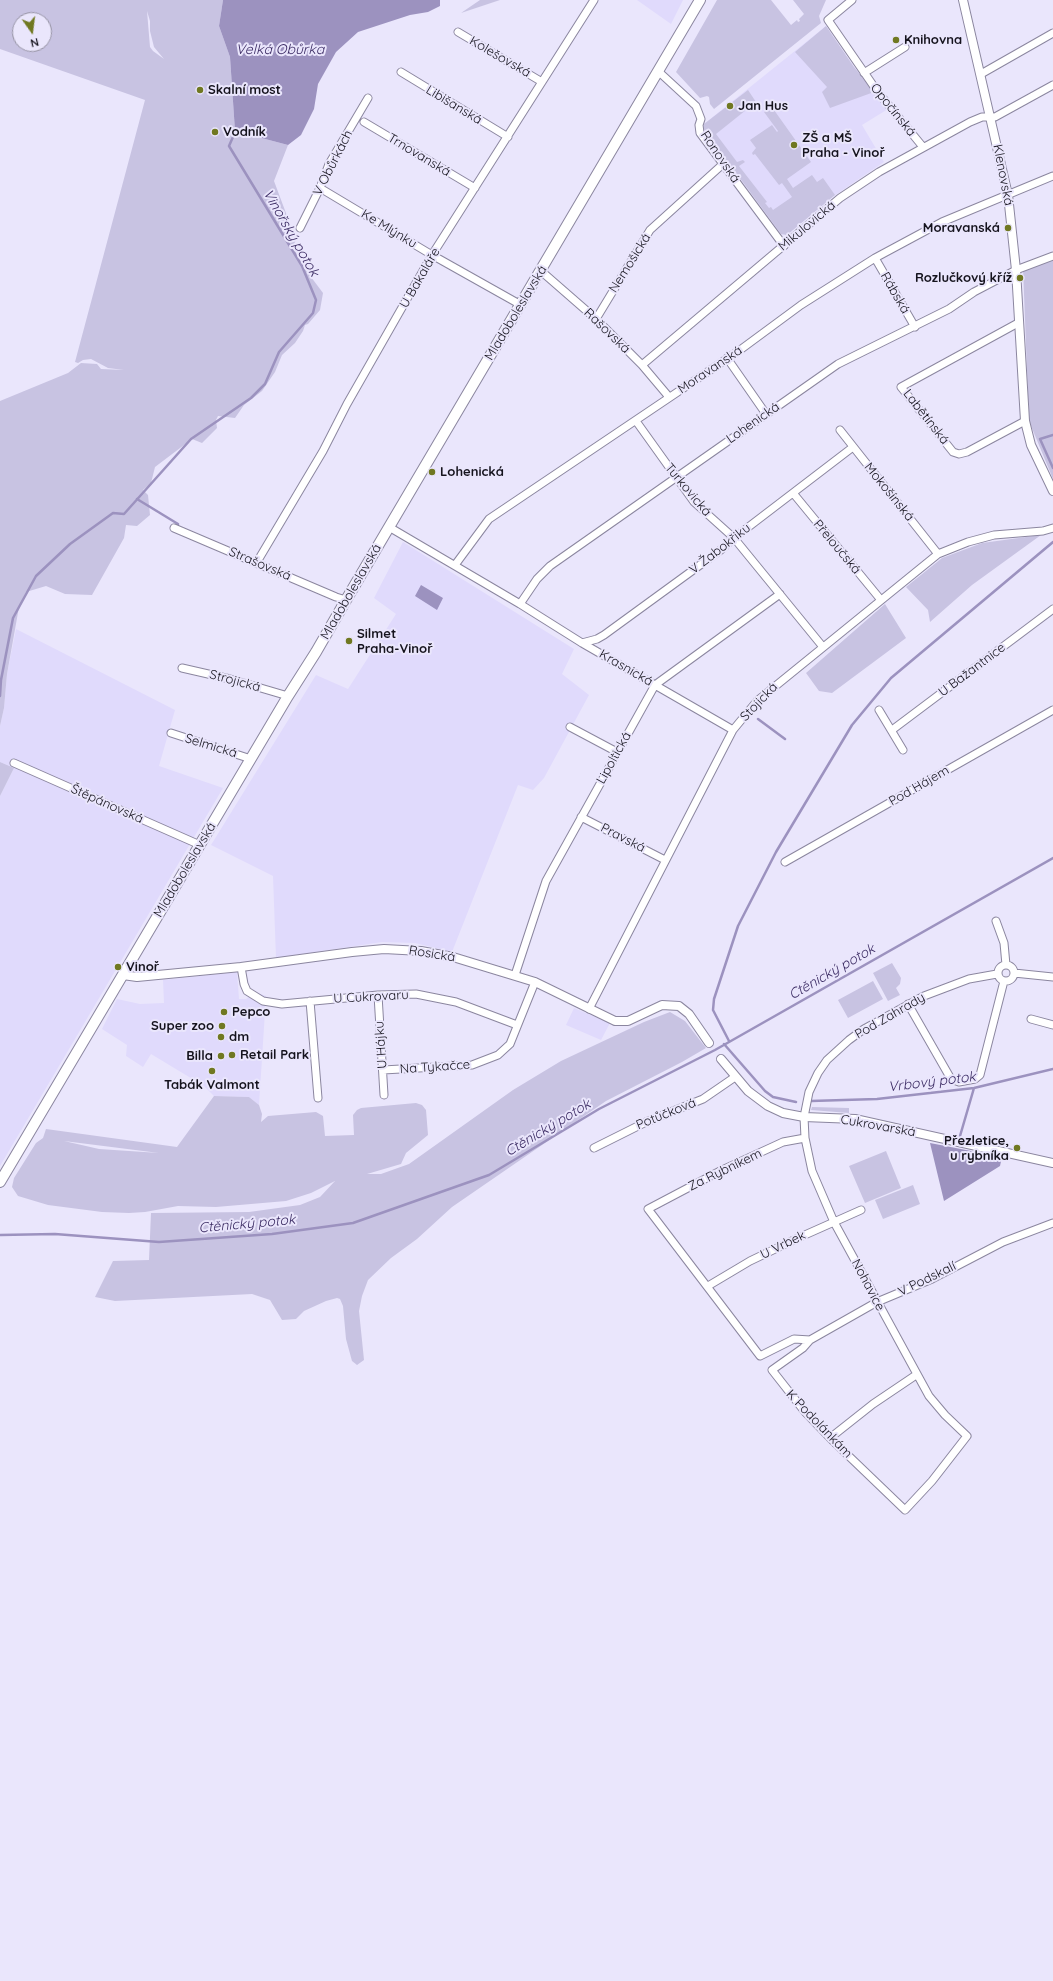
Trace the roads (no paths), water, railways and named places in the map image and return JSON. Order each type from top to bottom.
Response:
[{"type":"main road","name":"Mladoboleslavská","points":[[0,1182],[288,696],[316,652],[700,0]]},
{"type":"street","name":"U Bakaláře","points":[[257,562],[323,451],[347,404],[432,255],[594,0]]},
{"type":"street","name":"Opočínská","points":[[852,0],[828,20],[864,73],[923,147]]},
{"type":"street","name":"Klenovská","points":[[963,0],[1008,195],[1016,270],[1025,421],[1031,445],[1053,491]]},
{"type":"street","name":"Kolešovská","points":[[458,32],[542,82]]},
{"type":"street","points":[[981,74],[1053,33]]},
{"type":"street","name":"Opočínská","points":[[864,73],[905,47]]},
{"type":"street","name":"Ronovská","points":[[658,71],[693,102],[701,119],[699,125],[700,133],[784,246]]},
{"type":"street","name":"Libišanská","points":[[401,72],[508,137]]},
{"type":"street","name":"Mikulovická","points":[[642,365],[840,198],[879,172],[975,119],[982,117],[991,118],[1007,111],[1053,85]]},
{"type":"street","name":"V Obůrkách","points":[[300,228],[320,188],[329,164],[368,98]]},
{"type":"street","name":"Trnovanská","points":[[364,122],[474,188]]},
{"type":"street","name":"Nemošická","points":[[596,319],[650,230],[723,164]]},
{"type":"street","name":"Moravanská","points":[[455,565],[489,519],[636,421],[801,305],[875,258],[942,222],[1053,176]]},
{"type":"street","name":"Ke Mlýnku","points":[[320,188],[432,255],[521,305]]},
{"type":"street","name":"Lohenická","points":[[520,604],[537,580],[550,566],[838,364],[949,309],[974,292],[1016,270],[1053,256]]},
{"type":"street","name":"Rábská","points":[[875,258],[914,327]]},
{"type":"street","name":"Rašovská","points":[[541,271],[596,319],[642,365],[669,397]]},
{"type":"street","name":"Labětínská","points":[[1018,323],[901,387],[953,452],[960,454],[967,452],[1025,421]]},
{"type":"street","points":[[727,358],[766,414]]},
{"type":"street","name":"Turkovická","points":[[636,421],[694,502],[734,538],[823,647]]},
{"type":"street","name":"Mokošínská","points":[[840,430],[938,554]]},
{"type":"street","name":"V Žabokřiku","points":[[582,643],[597,639],[604,635],[722,549],[734,538],[853,447]]},
{"type":"street","name":"Přeloučská","points":[[793,493],[881,600]]},
{"type":"street","points":[[389,527],[520,604]]},
{"type":"street","name":"Strašovská","points":[[174,528],[346,600]]},
{"type":"street","name":"Stojická","points":[[589,1008],[733,730],[757,701],[776,683],[938,554],[968,542],[994,535],[1043,531],[1053,528]]},
{"type":"street","name":"Lipoltická","points":[[515,975],[546,881],[655,684],[780,594]]},
{"type":"street","name":"Krasnická","points":[[520,604],[582,643],[733,730]]},
{"type":"street","name":"U Bažantnice","points":[[892,730],[1053,609]]},
{"type":"street","name":"Strojická","points":[[182,668],[230,679],[288,696]]},
{"type":"street","points":[[879,710],[903,750]]},
{"type":"street","name":"Pod Hájem","points":[[785,862],[1053,710]]},
{"type":"street","points":[[570,727],[617,752]]},
{"type":"street","name":"Selmická","points":[[171,733],[251,759]]},
{"type":"street","name":"Štěpánovská","points":[[14,763],[200,845]]},
{"type":"street","name":"Pravská","points":[[581,817],[665,860]]},
{"type":"street","points":[[996,921],[1004,943],[1006,965]]},
{"type":"street","name":"Rosická","points":[[123,975],[137,977],[241,967],[352,952],[421,950],[453,957],[535,982],[615,1021],[636,1017],[655,1008],[675,1005],[683,1008],[689,1014],[709,1042]]},
{"type":"street","points":[[1006,965],[1013,968],[1014,973],[1011,980],[1004,981],[1000,980],[997,974],[1000,967],[1006,965]]},
{"type":"street","name":"U Cukrovaru","points":[[241,967],[244,984],[247,991],[263,1001],[282,1004],[378,995],[416,994],[456,1002],[517,1026]]},
{"type":"street","points":[[1014,973],[1053,977]]},
{"type":"street","name":"Pod Zahrady","points":[[804,1117],[812,1084],[827,1060],[864,1028],[932,992],[962,981],[997,974]]},
{"type":"street","points":[[908,1004],[951,1080],[959,1082],[977,1078],[980,1076],[1004,981]]},
{"type":"street","name":"Na Tykačce","points":[[383,1070],[472,1065],[487,1060],[503,1051],[510,1044],[535,982]]},
{"type":"street","name":"U Hájku","points":[[378,995],[384,1095]]},
{"type":"street","points":[[310,1001],[318,1098]]},
{"type":"street","points":[[1031,1020],[1053,1025]]},
{"type":"street","name":"Cukrovarská","points":[[721,1059],[748,1091],[768,1106],[783,1113],[804,1117],[855,1119],[1053,1163]]},
{"type":"street","name":"Potůčková","points":[[594,1148],[646,1122],[703,1099],[735,1077]]},
{"type":"street","name":"Nohavice","points":[[804,1117],[805,1138],[812,1172],[834,1222],[916,1375],[929,1396],[945,1415],[967,1436],[932,1481],[905,1510]]},
{"type":"street","name":"Za Rybníkem","points":[[708,1286],[648,1209],[722,1170],[783,1142],[805,1138]]},
{"type":"street","name":"U Vrbek","points":[[708,1286],[750,1261],[861,1210]]},
{"type":"street","name":"V Podskalí","points":[[708,1286],[760,1356],[794,1339],[810,1340],[877,1302],[932,1279],[1003,1242],[1053,1223]]},
{"type":"street","name":"K Podolánkám","points":[[810,1340],[803,1348],[772,1370],[787,1392],[830,1438],[905,1510]]},
{"type":"street","points":[[830,1438],[872,1404],[916,1375]]},
{"type":"water","name":"Velká Obůrka","points":[[223,0],[440,0],[440,6],[428,12],[410,15],[358,32],[336,52],[318,84],[314,109],[301,135],[288,145],[235,131],[230,57],[219,26]]},
{"type":"water","points":[[421,585],[443,598],[437,610],[415,596]]},
{"type":"water","points":[[930,1143],[1002,1157],[1000,1166],[944,1201]]},
{"type":"waterway","name":"Vinořský potok","points":[[0,696],[1,680],[13,618],[36,576],[70,544],[113,513],[124,514],[191,439],[251,398],[265,384],[279,352],[313,313],[316,300],[302,266],[229,146],[236,130]]},
{"type":"waterway","points":[[1053,435],[1040,439],[1053,468]]},
{"type":"waterway","points":[[137,499],[178,524]]},
{"type":"waterway","points":[[729,1041],[713,1010],[714,999],[738,926],[776,852],[852,725],[891,678],[1053,542]]},
{"type":"waterway","points":[[758,719],[785,739]]},
{"type":"waterway","name":"Ctěnický potok","points":[[0,1235],[55,1234],[159,1242],[272,1234],[353,1223],[489,1175],[599,1109],[715,1050],[1053,858]]},
{"type":"waterway","name":"Vrbový potok","points":[[724,1044],[765,1091],[773,1097],[796,1102]]},
{"type":"waterway","name":"Vrbový potok","points":[[811,1101],[877,1099],[974,1088],[1053,1069]]},
{"type":"waterway","points":[[960,1136],[974,1088]]},
{"type":"place","name":"Knihovna","points":[[896,40]]},
{"type":"place","name":"Skalní most","points":[[200,90]]},
{"type":"place","name":"Jan Hus","points":[[730,106]]},
{"type":"place","name":"Vodník","points":[[215,132]]},
{"type":"place","name":"ZŠ a MŠ Praha - Vinoř","points":[[794,145]]},
{"type":"place","name":"Moravanská","points":[[1008,228]]},
{"type":"place","name":"Rozlučkový kříž","points":[[1020,278]]},
{"type":"place","name":"Lohenická","points":[[432,472]]},
{"type":"place","name":"Silmet Praha-Vinoř","points":[[349,641]]},
{"type":"place","name":"Vinoř","points":[[118,967]]},
{"type":"place","name":"Pepco","points":[[224,1012]]},
{"type":"place","name":"Super zoo","points":[[222,1026]]},
{"type":"place","name":"dm","points":[[221,1037]]},
{"type":"place","name":"Retail Park","points":[[232,1055]]},
{"type":"place","name":"Billa","points":[[221,1056]]},
{"type":"place","name":"Tabák Valmont","points":[[212,1071]]},
{"type":"place","name":"Přezletice, u rybníka","points":[[1017,1148]]}]
